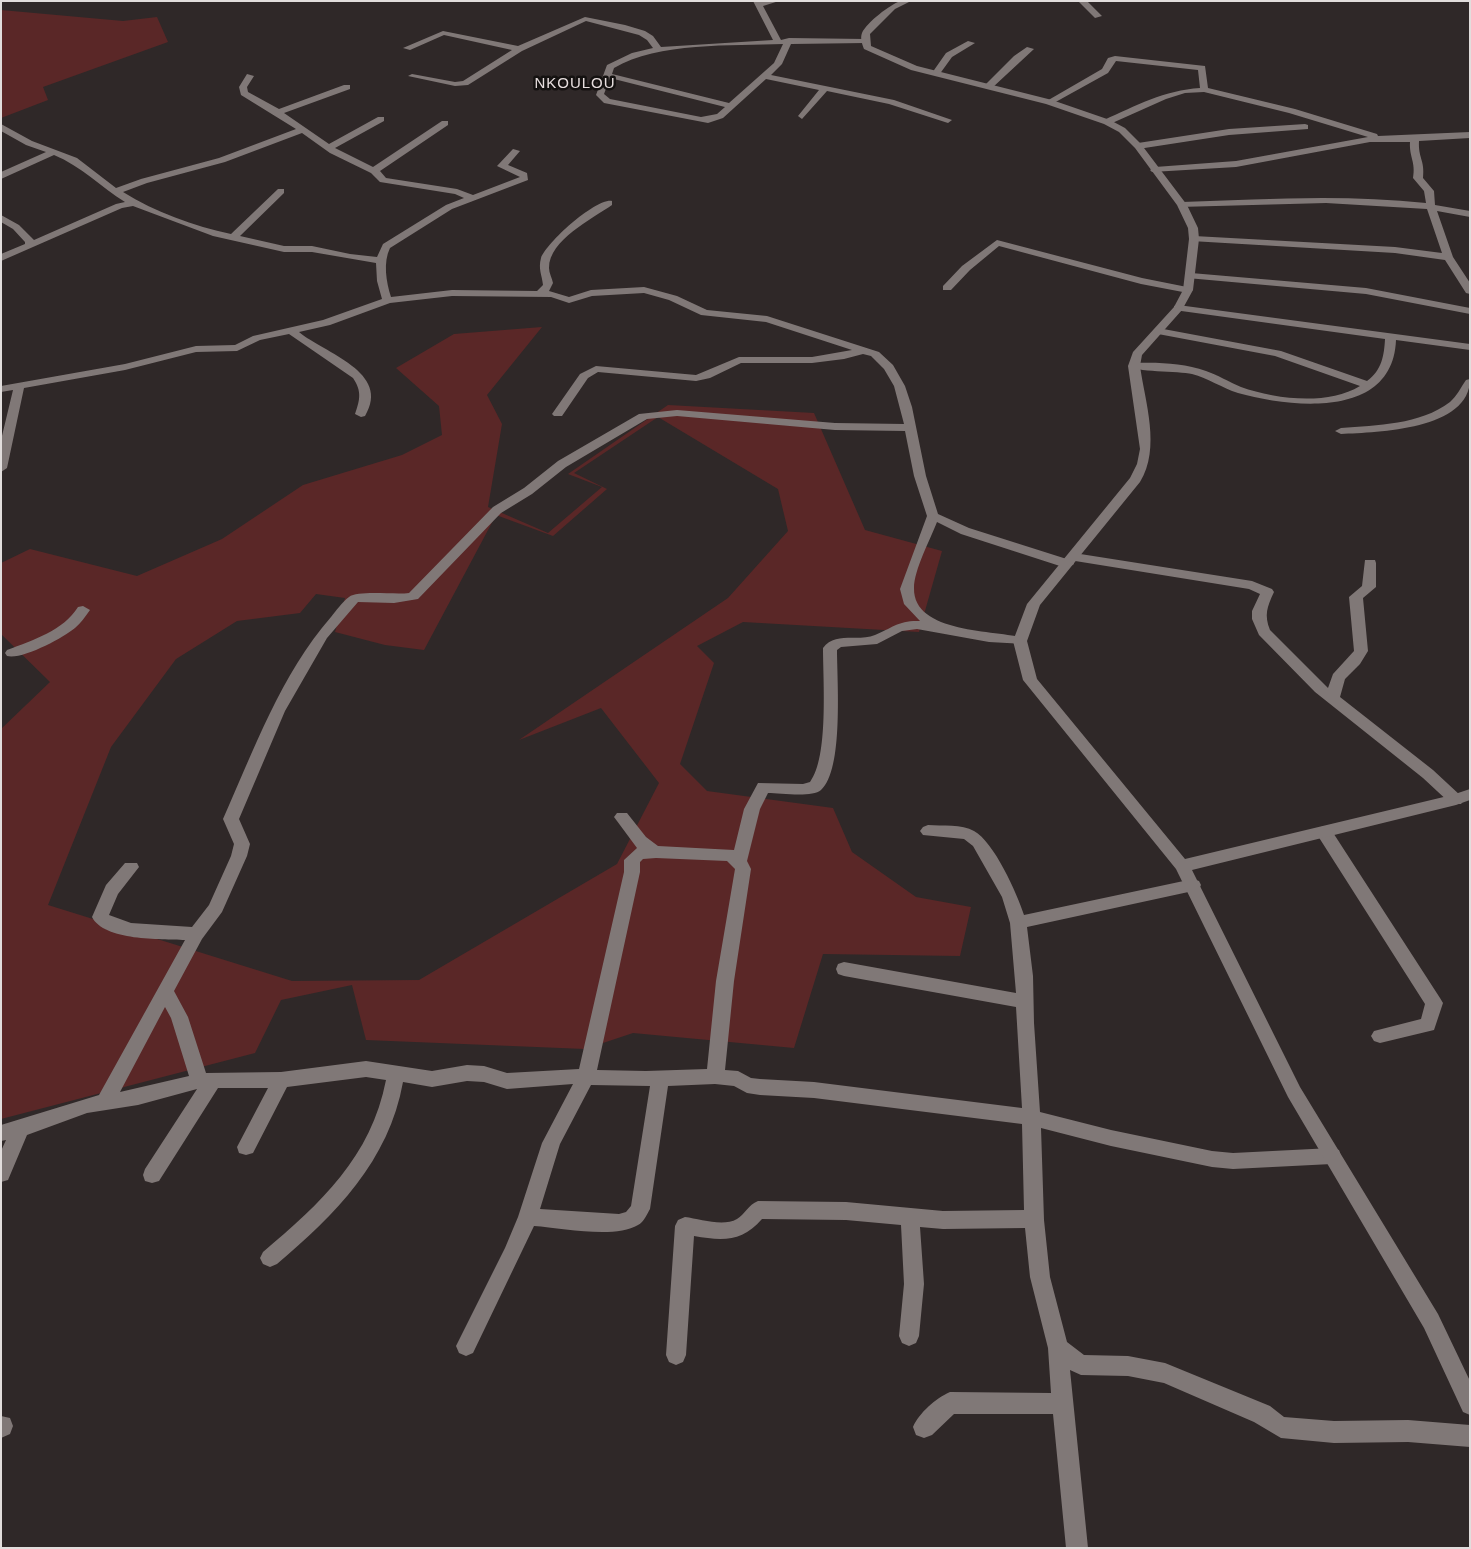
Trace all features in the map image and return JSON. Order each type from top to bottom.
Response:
[{"type":"street","points":[[775,1],[757,3],[778,41]]},
{"type":"street","points":[[907,1],[892,7],[876,21],[866,33],[864,40],[867,47],[884,58],[1049,102],[1107,122],[1122,130],[1138,146],[1188,215],[1194,239],[1188,290],[1178,308],[1137,354],[1134,366],[1146,450],[1143,464],[1136,479],[1034,604],[1020,641],[1030,680],[1182,866],[1294,1092],[1431,1321],[1470,1405]]},
{"type":"street","points":[[1082,1],[1098,16]]},
{"type":"street","points":[[412,76],[455,84],[465,83],[519,49],[585,20],[625,27],[642,33],[650,38],[659,50]]},
{"type":"street","points":[[406,48],[443,33],[519,49]]},
{"type":"street","points":[[789,40],[778,64],[720,116],[708,120],[607,101],[602,99],[600,95],[610,67],[616,63],[659,50],[789,40],[864,40]]},
{"type":"street","points":[[936,73],[949,55],[971,42]]},
{"type":"street","points":[[989,86],[1017,58],[1030,49]]},
{"type":"street","points":[[1049,102],[1105,71],[1111,60],[1115,58],[1202,68],[1204,90]]},
{"type":"street","points":[[607,74],[731,106]]},
{"type":"street","points":[[250,76],[243,87],[244,93],[278,112],[329,148],[374,171],[380,178],[391,183],[452,191],[470,197]]},
{"type":"street","points":[[765,76],[826,87],[891,102],[948,120]]},
{"type":"street","points":[[278,112],[347,87]]},
{"type":"street","points":[[802,116],[826,87]]},
{"type":"street","points":[[1107,122],[1163,97],[1204,90],[1292,112],[1383,139]]},
{"type":"street","points":[[329,148],[381,118]]},
{"type":"street","points":[[374,171],[445,123]]},
{"type":"street","points":[[1,126],[29,143],[74,160],[115,192],[134,203],[186,224],[284,249],[312,249],[350,257],[381,260]]},
{"type":"street","points":[[1138,146],[1229,132],[1305,127]]},
{"type":"street","points":[[115,192],[144,181],[222,160],[302,130]]},
{"type":"street","points":[[1155,170],[1236,164],[1338,145],[1383,139],[1470,135]]},
{"type":"street","points":[[1415,139],[1414,154],[1420,164],[1418,178],[1429,191],[1431,207],[1448,257],[1470,291]]},
{"type":"street","points":[[388,300],[384,294],[384,282],[379,269],[383,249],[439,212],[470,197],[525,178],[524,175],[502,166],[516,151]]},
{"type":"street","points":[[1,176],[54,152]]},
{"type":"street","points":[[232,237],[281,191]]},
{"type":"street","points":[[1182,205],[1340,201],[1431,207],[1470,214]]},
{"type":"street","points":[[1,258],[119,206],[134,203]]},
{"type":"street","points":[[538,294],[548,286],[544,269],[550,251],[570,230],[610,203]]},
{"type":"street","points":[[1,218],[26,236],[30,241],[30,245]]},
{"type":"street","points":[[1194,239],[1395,250],[1448,257]]},
{"type":"street","points":[[947,288],[966,268],[997,243],[1141,281],[1188,290]]},
{"type":"street","points":[[1191,276],[1353,290],[1410,298],[1470,311]]},
{"type":"street","points":[[1,389],[124,367],[196,349],[237,348],[266,335],[292,332],[338,319],[360,309],[388,300],[452,294],[552,294],[569,300],[590,293],[653,292],[705,313],[767,319],[864,350],[882,359],[899,382],[910,426],[923,494],[933,516],[964,531],[1071,560],[1252,585],[1262,589],[1267,592],[1259,611],[1259,619],[1264,632],[1302,673],[1332,699],[1428,774],[1463,797]]},
{"type":"street","points":[[1178,308],[1470,346]]},
{"type":"street","points":[[1158,331],[1277,353],[1370,386]]},
{"type":"street","points":[[292,332],[305,344],[335,357],[358,378],[364,386],[366,394],[361,414]]},
{"type":"street","points":[[1134,366],[1172,366],[1204,373],[1237,390],[1276,399],[1341,398],[1356,394],[1370,386],[1388,362],[1391,336]]},
{"type":"street","points":[[558,414],[584,376],[596,369],[696,378],[706,376],[739,360],[812,360],[844,356],[864,350]]},
{"type":"street","points":[[1341,431],[1396,426],[1427,419],[1454,404],[1470,382]]},
{"type":"street","points":[[1,468],[19,387]]},
{"type":"street","points":[[106,1100],[166,993],[196,934],[216,908],[239,856],[242,844],[231,818],[278,711],[322,636],[354,599],[365,597],[394,599],[413,596],[497,510],[528,491],[556,467],[643,416],[655,413],[680,413],[818,425],[910,426]]},
{"type":"street","points":[[933,516],[907,588],[910,605],[919,616],[953,630]]},
{"type":"street","points":[[1332,699],[1338,677],[1355,661],[1361,651],[1356,597],[1369,587],[1370,563]]},
{"type":"street","points":[[7,652],[70,625],[80,618],[83,610]]},
{"type":"street","points":[[739,861],[752,809],[763,787],[803,789],[815,787],[823,776],[829,749],[830,648],[838,643],[877,640],[899,627],[917,625],[1020,641]]},
{"type":"street","points":[[1182,866],[1463,797]]},
{"type":"street","points":[[622,816],[640,842],[656,852]]},
{"type":"street","points":[[928,831],[967,834],[979,842],[1010,897],[1018,923],[1025,976],[1034,1220],[1040,1277],[1058,1348],[1077,1548]]},
{"type":"street","points":[[1324,832],[1434,1002],[1428,1025],[1380,1036]]},
{"type":"street","points":[[466,1346],[512,1254],[528,1217],[550,1144],[586,1076],[630,881],[632,860],[639,853],[730,855],[739,861],[743,869],[726,980],[716,1076]]},
{"type":"street","points":[[131,866],[117,881],[104,902],[100,917],[105,922],[138,930],[196,934]]},
{"type":"street","points":[[1018,923],[1193,885]]},
{"type":"street","points":[[844,970],[1025,1002]]},
{"type":"street","points":[[166,993],[179,1017],[206,1081]]},
{"type":"street","points":[[1,1133],[20,1129],[106,1100],[138,1097],[206,1081],[281,1080],[366,1069],[432,1079],[466,1073],[484,1074],[507,1081],[586,1076],[660,1079],[716,1076],[760,1087],[814,1090],[925,1106],[1030,1117],[1111,1138],[1212,1159],[1233,1161],[1332,1156]]},
{"type":"street","points":[[270,1258],[327,1208],[370,1154],[386,1116],[394,1091],[396,1073]]},
{"type":"street","points":[[528,1217],[619,1223],[633,1218],[640,1209],[660,1079]]},
{"type":"street","points":[[246,1147],[281,1080]]},
{"type":"street","points":[[152,1175],[206,1081]]},
{"type":"street","points":[[1,1174],[20,1129]]},
{"type":"street","points":[[676,1355],[685,1226],[716,1231],[730,1230],[744,1225],[758,1210],[846,1212],[943,1220],[1007,1218],[1034,1220]]},
{"type":"street","points":[[909,1336],[914,1284],[910,1218]]},
{"type":"street","points":[[1058,1348],[1080,1366],[1128,1366],[1165,1373],[1262,1414],[1281,1427],[1334,1432],[1408,1431],[1470,1436]]},
{"type":"street","points":[[924,1427],[950,1403],[1063,1404]]},
{"type":"shaded area","points":[[1,10],[123,21],[157,17],[168,42],[43,87],[48,100],[1,118]]},
{"type":"shaded area","points":[[542,327],[487,395],[502,424],[488,507],[548,533],[602,487],[568,474],[668,405],[814,413],[865,530],[942,551],[919,632],[743,622],[697,646],[714,663],[680,764],[707,791],[833,808],[852,852],[916,897],[971,907],[960,956],[823,954],[794,1048],[633,1033],[585,1049],[366,1040],[352,985],[281,1000],[255,1053],[1,1119],[1,729],[50,682],[1,634],[1,563],[30,549],[137,576],[222,539],[303,485],[402,455],[442,435],[439,406],[396,368],[454,334]],"holes":[[[658,417],[778,489],[788,531],[728,598],[519,740],[601,708],[659,783],[617,864],[419,980],[292,981],[48,905],[111,747],[176,659],[237,621],[300,613],[316,594],[345,598],[335,632],[385,645],[424,650],[496,515],[553,536],[607,489],[574,473]]]},
{"type":"district","name":"NKOULOU","points":[[575,84]]}]
